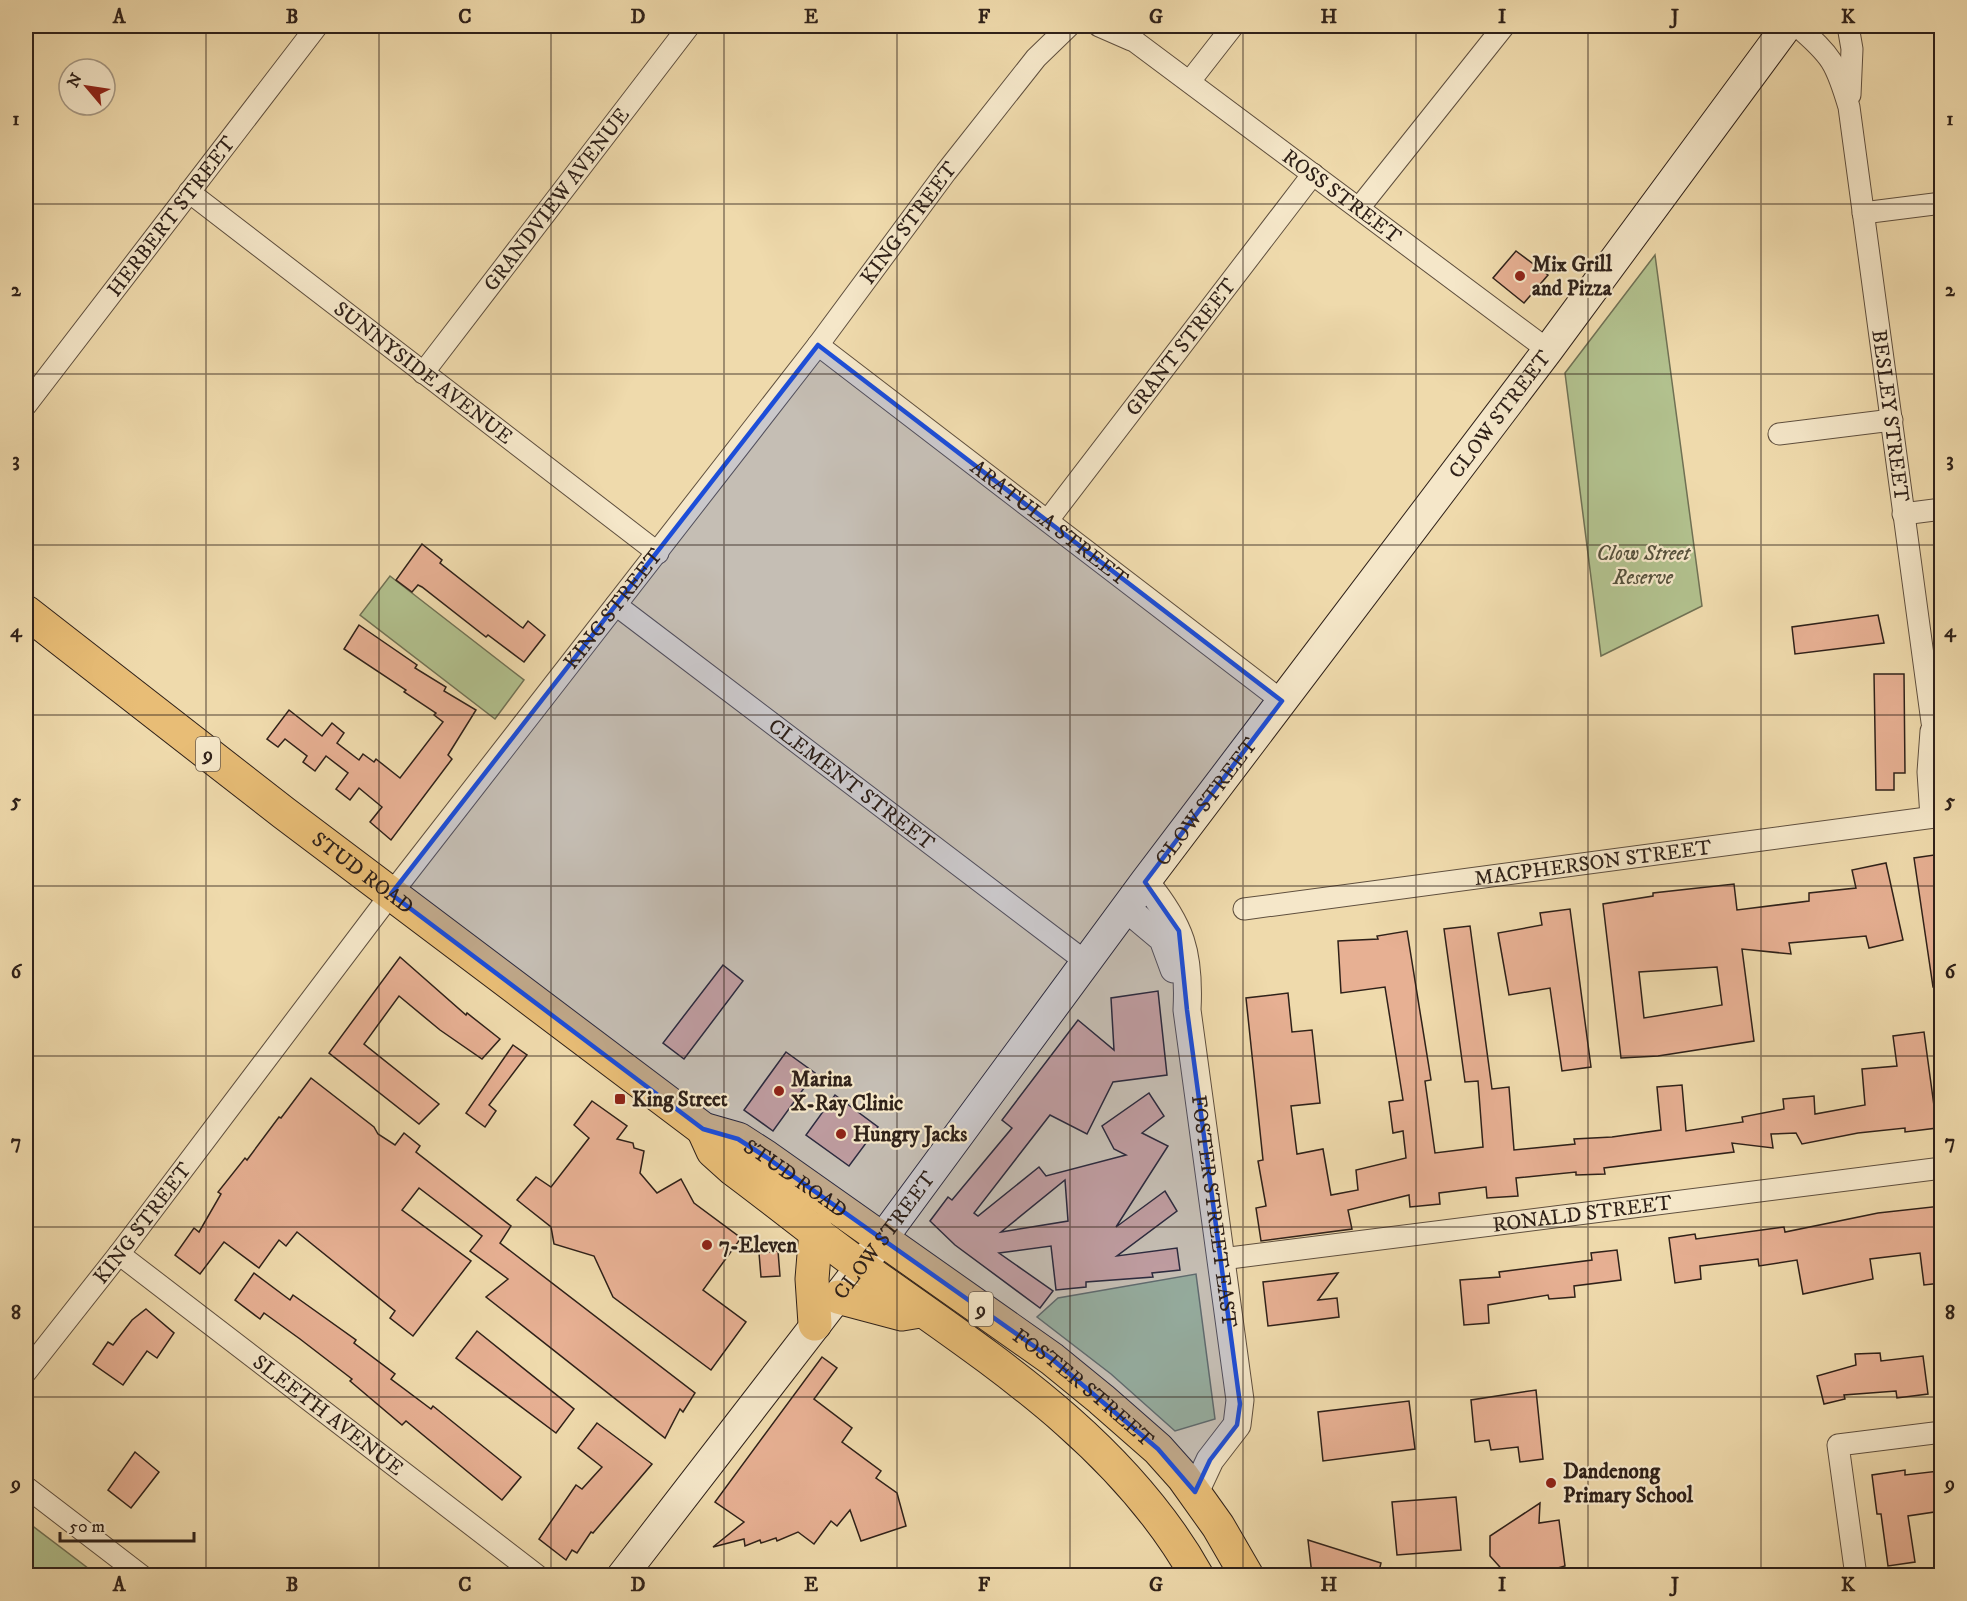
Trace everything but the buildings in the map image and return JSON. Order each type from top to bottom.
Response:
[{"type":"highway","name":"STUD ROAD","points":[[26,612],[391,894],[703,1129],[738,1139],[882,1239]]},
{"type":"highway","name":"STUD ROAD","points":[[703,1129],[713,1151],[733,1169],[861,1266]]},
{"type":"highway","points":[[815,1324],[812,1279],[816,1230]]},
{"type":"highway","name":"FOSTER STREET","points":[[882,1239],[1086,1387],[1158,1449],[1195,1492],[1228,1540],[1247,1575]]},
{"type":"highway","name":"FOSTER STREET","points":[[861,1266],[1035,1394],[1087,1437],[1134,1484],[1181,1547],[1197,1575]]},
{"type":"highway","points":[[838,1297],[902,1314],[925,1311]]},
{"type":"main road","name":"CLOW STREET","points":[[622,1575],[882,1239],[1145,882],[1548,350],[1787,26]]},
{"type":"street","name":"HERBERT STREET","points":[[26,405],[317,26]]},
{"type":"street","name":"GRANDVIEW AVENUE","points":[[423,373],[689,26]]},
{"type":"street","name":"KING STREET","points":[[1036,58],[1053,26]]},
{"type":"street","name":"KING STREET","points":[[26,1379],[31,1366],[119,1254],[391,894],[818,345],[946,172],[1036,58],[1069,26]]},
{"type":"street","name":"ROSS STREET","points":[[1099,26],[1137,42]]},
{"type":"street","name":"ROSS STREET","points":[[1120,26],[1137,42],[1548,350]]},
{"type":"street","points":[[1190,81],[1233,26]]},
{"type":"street","points":[[1359,208],[1504,26]]},
{"type":"street","name":"BESLEY STREET","points":[[1797,26],[1828,53],[1839,74],[1849,107],[1932,722],[1941,751]]},
{"type":"street","name":"BESLEY STREET","points":[[1848,26],[1852,49],[1849,107]]},
{"type":"street","name":"GRANT STREET","points":[[1048,520],[1313,174]]},
{"type":"street","name":"SUNNYSIDE AVENUE","points":[[189,192],[658,552]]},
{"type":"street","points":[[1863,213],[1941,203]]},
{"type":"street","name":"ARATULA STREET","points":[[818,345],[1282,701]]},
{"type":"street","points":[[1779,434],[1892,420]]},
{"type":"street","points":[[1903,514],[1941,509]]},
{"type":"street","name":"CLEMENT STREET","points":[[616,605],[1086,962]]},
{"type":"street","name":"BESLEY STREET","points":[[1932,722],[1928,772],[1936,817]]},
{"type":"street","name":"MACPHERSON STREET","points":[[1244,909],[1936,817]]},
{"type":"street","name":"FOSTER STREET EAST","points":[[1145,882],[1168,912],[1181,936],[1188,990],[1187,1010]]},
{"type":"street","name":"FOSTER STREET EAST","points":[[1126,908],[1155,930],[1165,941],[1187,1010],[1222,1260],[1240,1411],[1233,1432],[1210,1460],[1195,1492]]},
{"type":"street","name":"RONALD STREET","points":[[1222,1260],[1941,1168]]},
{"type":"street","name":"SLEETH AVENUE","points":[[119,1254],[538,1575]]},
{"type":"street","points":[[1856,1575],[1838,1445],[1941,1432]]},
{"type":"street","points":[[26,1487],[142,1575]]},
{"type":"highlighted area","points":[[818,345],[1282,701],[1145,882],[1179,931],[1187,1010],[1240,1404],[1237,1425],[1210,1460],[1195,1492],[1158,1449],[1052,1359],[766,1157],[738,1139],[703,1129],[391,894]]},
{"type":"green space","name":"Clow Street Reserve","points":[[1655,255],[1702,606],[1601,656],[1565,373]]},
{"type":"green space","points":[[390,576],[524,680],[495,719],[360,615]]},
{"type":"green space","points":[[1196,1274],[1215,1419],[1175,1431],[1111,1374],[1037,1317],[1058,1298]]},
{"type":"green space","points":[[26,1521],[97,1575],[26,1575]]},
{"type":"place","name":"Mix Grill and Pizza","points":[[1520,276]]},
{"type":"place","name":"Marina X-Ray Clinic","points":[[779,1091]]},
{"type":"place","name":"King Street","points":[[620,1099]]},
{"type":"place","name":"Hungry Jacks","points":[[841,1134]]},
{"type":"place","name":"7-Eleven","points":[[707,1245]]},
{"type":"place","name":"Dandenong Primary School","points":[[1551,1483]]}]
